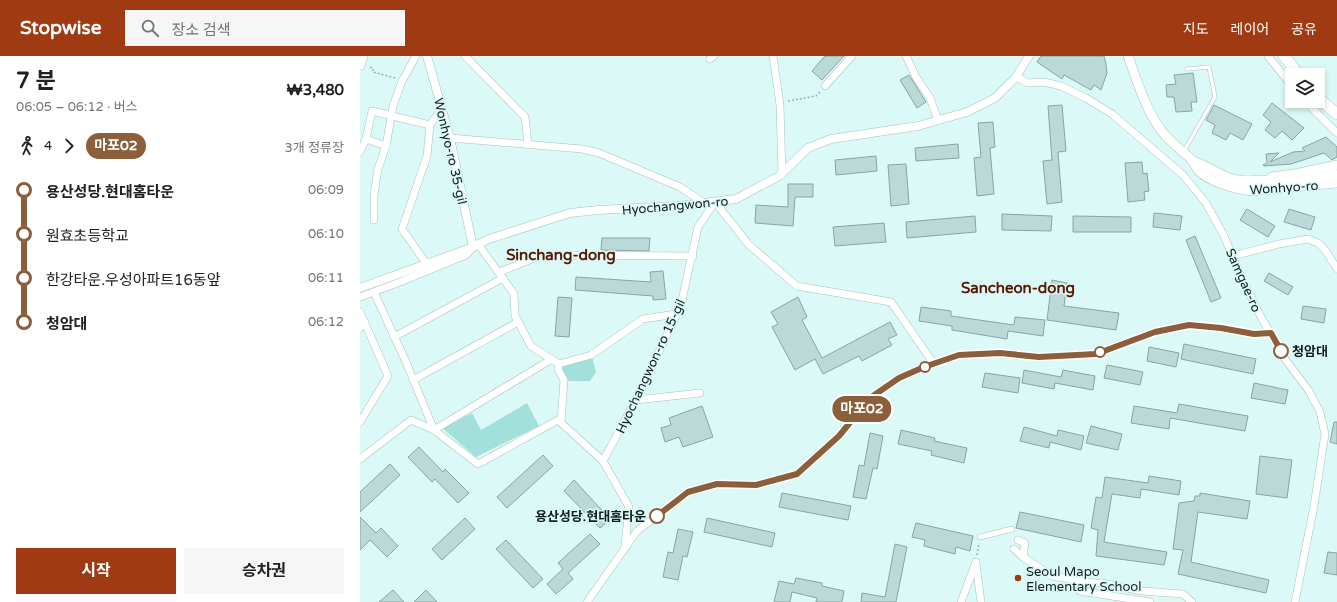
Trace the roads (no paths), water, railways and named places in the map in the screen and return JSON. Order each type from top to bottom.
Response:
[{"type":"highway","points":[[1284,56],[1294,68]]},
{"type":"highway","points":[[1325,104],[1337,114]]},
{"type":"highway","points":[[1243,181],[1293,181],[1337,175]]},
{"type":"main road","name":"Wonhyo-ro","points":[[1128,56],[1147,106],[1155,121],[1164,134],[1193,161],[1198,170],[1208,177],[1224,185],[1251,192],[1337,183]]},
{"type":"main road","name":"Wonhyo-ro","points":[[1193,161],[1204,164],[1222,175],[1243,181],[1300,173],[1337,165]]},
{"type":"street","points":[[361,65],[364,56]]},
{"type":"street","points":[[374,220],[374,195],[378,169],[386,146],[390,115],[402,81],[416,56]]},
{"type":"street","name":"Wonhyo-ro 35-gil","points":[[427,56],[450,138],[475,245]]},
{"type":"street","points":[[465,56],[525,117],[528,144]]},
{"type":"street","points":[[773,56],[780,105],[782,174]]},
{"type":"street","points":[[825,86],[852,56]]},
{"type":"street","points":[[906,56],[916,77],[930,98],[938,120]]},
{"type":"street","name":"Hyochangwon-ro","points":[[360,288],[489,239],[570,213],[678,206],[736,199],[782,174],[808,148],[831,139],[918,126],[967,112],[995,98],[1016,77],[1029,56]]},
{"type":"street","points":[[1268,56],[1285,77]]},
{"type":"street","name":"Samgae-ro","points":[[1016,77],[1028,83],[1044,82],[1061,86],[1086,98],[1118,118],[1182,175],[1206,202],[1224,236],[1241,277],[1261,317],[1285,359],[1309,391],[1320,412],[1325,434],[1314,506],[1295,602]]},
{"type":"street","points":[[426,263],[402,229],[427,156],[430,125],[442,108]]},
{"type":"street","points":[[1312,108],[1337,133]]},
{"type":"street","points":[[360,152],[366,139],[372,111],[430,125]]},
{"type":"street","points":[[450,138],[582,149],[599,153],[680,188],[704,203]]},
{"type":"street","points":[[366,139],[386,146]]},
{"type":"street","points":[[715,202],[749,245],[797,286],[891,302],[934,364]]},
{"type":"street","name":"Hyochangwon-ro 15-gil","points":[[603,462],[636,400],[681,305],[693,256],[698,227],[715,202]]},
{"type":"street","points":[[1233,256],[1278,244],[1308,239],[1318,243],[1326,251],[1337,269]]},
{"type":"street","points":[[360,296],[374,292],[466,255],[475,245],[501,275],[514,294],[515,316],[531,346],[559,364]]},
{"type":"street","points":[[394,337],[501,275],[542,255],[693,256]]},
{"type":"street","points":[[374,292],[434,430]]},
{"type":"street","points":[[360,312],[388,376],[360,422]]},
{"type":"street","points":[[559,364],[591,355],[643,319],[676,314]]},
{"type":"street","points":[[360,328],[364,321]]},
{"type":"street","points":[[413,380],[518,322]]},
{"type":"street","points":[[587,602],[637,532],[688,492],[717,484],[756,485],[797,474],[839,436],[870,398],[899,378],[934,364],[959,355],[1000,353],[1039,357],[1096,354],[1155,332],[1189,325],[1221,328],[1254,334],[1271,333]]},
{"type":"street","points":[[434,430],[552,359]]},
{"type":"street","points":[[559,364],[558,370],[564,380],[561,422]]},
{"type":"street","points":[[636,400],[700,393]]},
{"type":"street","points":[[360,459],[410,420],[434,430],[478,464],[558,420],[603,462],[630,507],[625,548]]},
{"type":"street","points":[[980,537],[1012,529]]},
{"type":"street","points":[[1018,540],[1025,543],[1023,557]]},
{"type":"street","points":[[1014,549],[1023,557],[1052,576],[1102,583],[1142,591],[1183,594],[1192,602]]},
{"type":"street","points":[[961,602],[976,562],[981,602]]},
{"type":"street","points":[[1080,591],[1145,602]]},
{"type":"lane","points":[[1183,152],[1214,97],[1209,67],[1187,69]]},
{"type":"place","name":"청암대","points":[[1281,351]]},
{"type":"place","name":"용산성당.현대홈타운","points":[[657,516]]},
{"type":"place","name":"Seoul Mapo Elementary School","points":[[1018,578]]},
{"type":"district","name":"Sinchang-dong","points":[[561,255]]},
{"type":"district","name":"Sancheon-dong","points":[[1018,288]]}]
